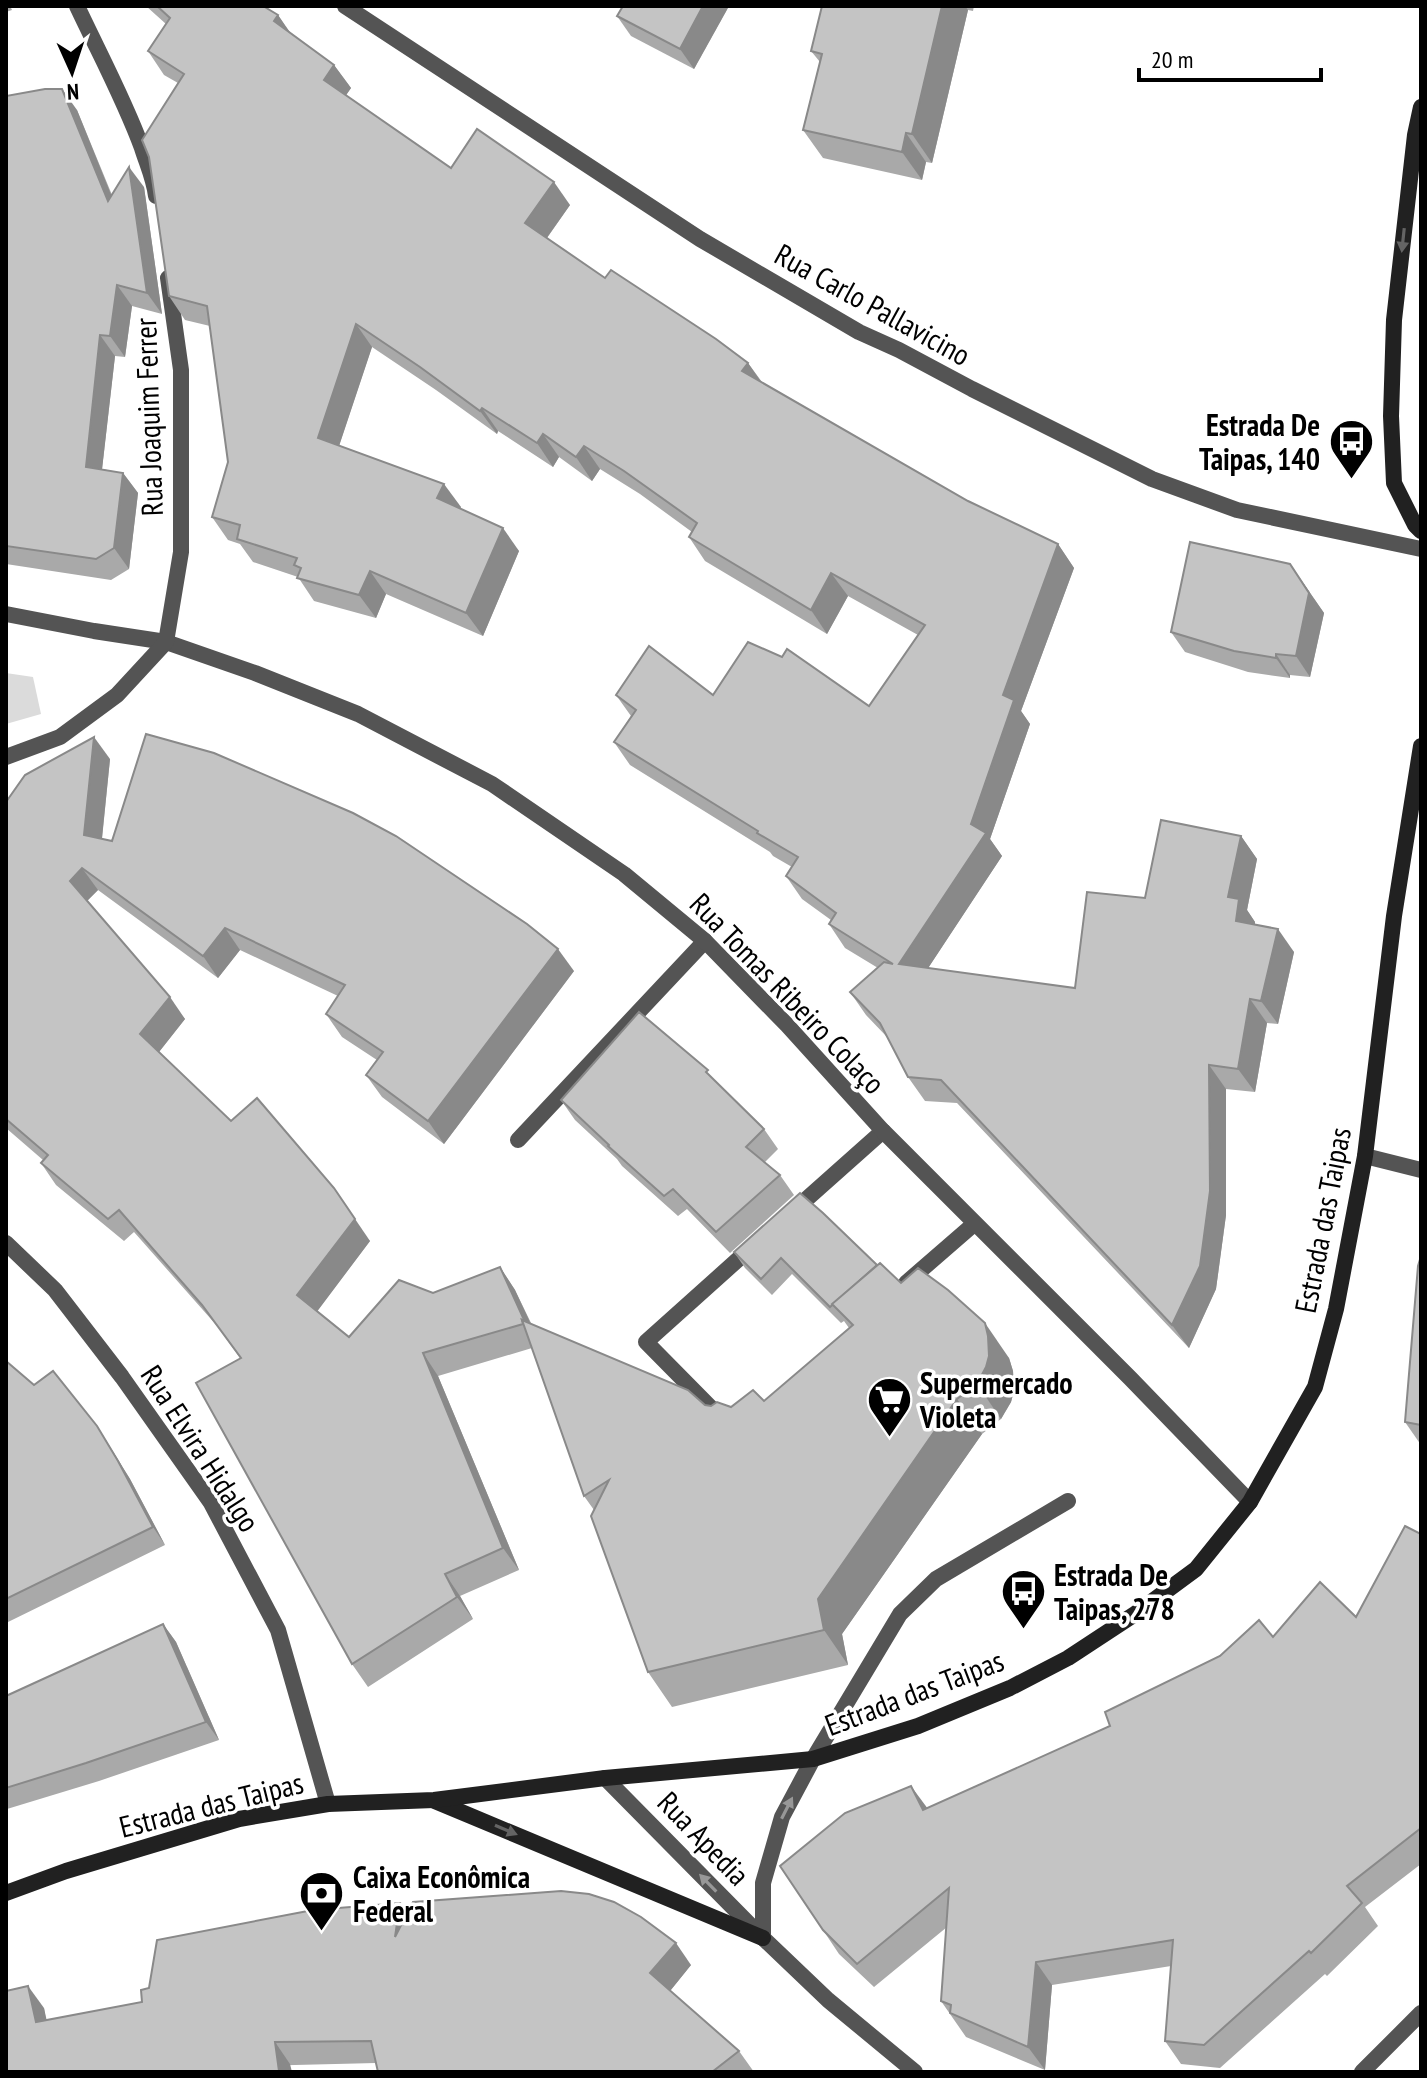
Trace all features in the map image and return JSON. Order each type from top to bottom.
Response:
[{"type":"main road","points":[[1421,107],[1415,135],[1394,320],[1391,416],[1394,483],[1421,531]]},
{"type":"main road","name":"Estrada das Taipas","points":[[6,1893],[66,1871],[239,1819],[328,1804],[434,1800],[605,1778],[813,1759],[918,1726],[1010,1688],[1068,1658],[1196,1569],[1250,1502],[1315,1387],[1336,1309],[1365,1156],[1394,916],[1421,746]]},
{"type":"main road","points":[[434,1800],[763,1938]]},
{"type":"street","points":[[77,6],[133,125],[154,182],[158,210]]},
{"type":"street","name":"Rua Carlo Pallavicino","points":[[345,6],[700,239],[859,332],[1152,479],[1237,510],[1421,549]]},
{"type":"street","name":"Rua Joaquim Ferrer","points":[[166,266],[181,370],[181,552],[166,642]]},
{"type":"street","name":"Rua Tomas Ribeiro Colaço","points":[[6,614],[166,642],[358,714],[492,784],[624,874],[705,941],[787,1025],[883,1131],[1250,1502]]},
{"type":"street","points":[[6,757],[60,737],[117,695],[166,642]]},
{"type":"street","points":[[518,1140],[705,941]]},
{"type":"street","points":[[733,1430],[646,1342],[883,1131]]},
{"type":"street","points":[[1365,1156],[1421,1170]]},
{"type":"street","points":[[890,1296],[974,1224]]},
{"type":"street","name":"Rua Elvira Hidalgo","points":[[6,1243],[55,1290],[122,1377],[211,1503],[278,1630],[328,1804]]},
{"type":"street","name":"Rua Apedia","points":[[763,1938],[763,1883],[782,1817],[900,1614],[936,1579],[1068,1501]]},
{"type":"street","name":"Rua Apedia","points":[[605,1778],[828,2000],[915,2072]]},
{"type":"street","points":[[1362,2072],[1421,2013]]},
{"type":"shaded area","points":[[6,673],[33,677],[41,714],[6,724]]},
{"type":"building","points":[[157,6],[263,6],[278,15],[274,21],[334,65],[324,80],[451,168],[477,129],[554,182],[525,223],[605,278],[611,270],[716,339],[748,363],[742,371],[968,501],[1058,544],[1003,695],[1014,700],[971,824],[986,833],[899,964],[1075,988],[1087,892],[1145,898],[1161,820],[1241,836],[1228,897],[1239,899],[1236,921],[1278,929],[1261,1001],[1250,999],[1238,1069],[1209,1065],[1210,1191],[1200,1266],[1172,1325],[941,1080],[908,1077],[880,1023],[850,992],[884,962],[893,964],[829,924],[836,913],[786,876],[798,857],[614,742],[636,710],[616,695],[649,646],[713,695],[748,642],[782,657],[787,649],[869,706],[925,625],[831,573],[811,610],[689,537],[697,523],[624,471],[584,446],[576,457],[543,434],[537,443],[482,408],[480,411],[356,324],[318,438],[444,484],[437,498],[503,528],[466,613],[370,571],[359,595],[297,578],[301,568],[294,565],[297,558],[237,539],[240,525],[212,517],[228,462],[207,306],[169,296],[149,157],[142,140],[184,74],[148,51],[170,18]]},
{"type":"building","points":[[623,6],[703,6],[680,49],[617,16]]},
{"type":"building","points":[[822,6],[942,6],[912,134],[906,133],[902,152],[803,130],[822,54],[811,51]]},
{"type":"building","points":[[62,89],[108,201],[129,167],[147,293],[117,285],[110,336],[100,335],[86,467],[123,473],[114,548],[96,559],[6,546],[6,96]]},
{"type":"building","points":[[1190,542],[1290,564],[1309,593],[1296,656],[1276,654],[1276,658],[1234,651],[1171,632]]},
{"type":"building","points":[[146,734],[214,753],[353,813],[396,836],[527,924],[558,949],[428,1121],[366,1075],[383,1052],[326,1014],[345,985],[225,928],[203,956],[82,868],[70,881],[170,997],[140,1034],[231,1121],[257,1098],[334,1188],[355,1219],[297,1295],[349,1337],[399,1280],[433,1293],[500,1267],[525,1322],[522,1320],[523,1324],[423,1353],[503,1548],[445,1574],[457,1597],[352,1664],[196,1383],[241,1358],[202,1305],[119,1210],[108,1219],[41,1163],[48,1155],[6,1119],[6,802],[25,775],[94,737],[84,835],[112,841]]},
{"type":"building","points":[[639,1012],[708,1070],[706,1072],[764,1129],[746,1147],[780,1175],[716,1232],[673,1189],[664,1196],[561,1100]]},
{"type":"building","points":[[800,1193],[877,1265],[830,1307],[781,1258],[761,1279],[734,1252]]},
{"type":"building","points":[[1421,1256],[1421,1425],[1405,1422]]},
{"type":"building","points":[[880,1263],[901,1283],[918,1268],[985,1323],[989,1356],[977,1384],[957,1399],[818,1599],[824,1630],[648,1672],[591,1516],[609,1480],[584,1496],[522,1320],[688,1390],[705,1405],[711,1406],[717,1402],[731,1407],[753,1390],[764,1401],[853,1325],[832,1304]]},
{"type":"building","points":[[6,1361],[34,1385],[53,1371],[97,1426],[153,1527],[6,1599]]},
{"type":"building","points":[[1405,1526],[1421,1534],[1421,1828],[1347,1886],[1362,1903],[1311,1953],[1309,1951],[1204,2045],[1165,2041],[1173,1940],[1036,1962],[1028,2047],[950,2013],[951,2005],[941,2001],[949,1888],[857,1964],[823,1930],[780,1866],[845,1813],[911,1786],[923,1810],[1110,1726],[1105,1712],[1220,1656],[1259,1620],[1273,1637],[1320,1582],[1356,1617]]},
{"type":"building","points":[[163,1624],[206,1722],[6,1788],[6,1696]]},
{"type":"building","points":[[561,1891],[589,1894],[614,1902],[676,1943],[650,1973],[739,2051],[712,2072],[378,2072],[371,2041],[275,2042],[278,2072],[6,2072],[6,1991],[28,1986],[36,2022],[142,2002],[141,1990],[149,1988],[157,1940],[313,1910],[400,1903],[395,1937],[413,1902]]},
{"type":"place","name":"Estrada De Taipas, 140","points":[[1351,480]]},
{"type":"place","name":"Supermercado Violeta","points":[[889,1438]]},
{"type":"place","name":"Estrada De Taipas, 278","points":[[1023,1630]]},
{"type":"place","name":"Caixa Econômica Federal","points":[[322,1932]]}]
